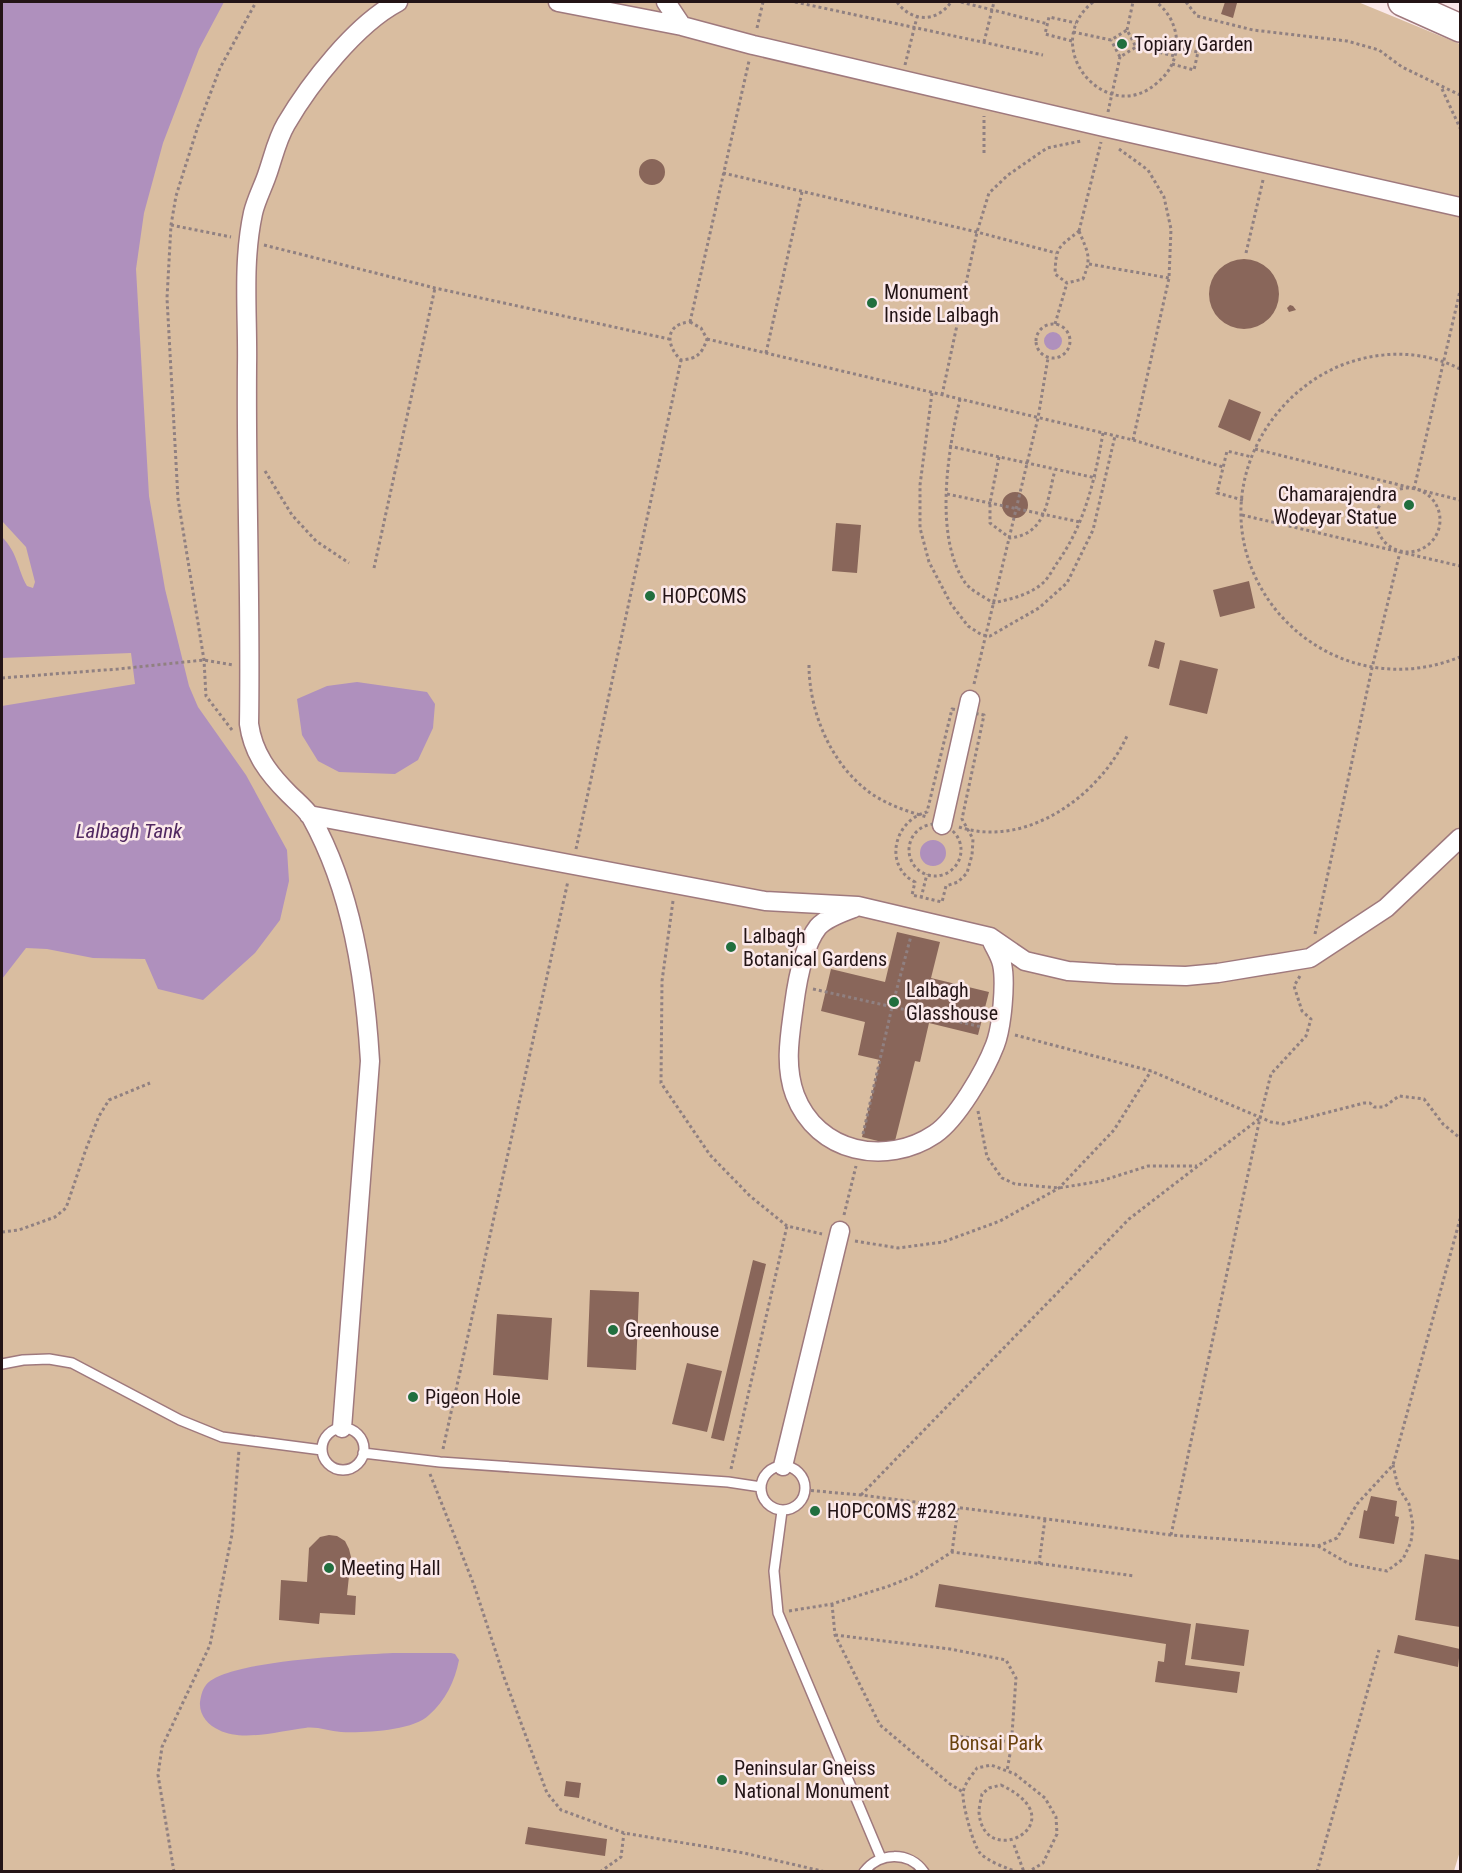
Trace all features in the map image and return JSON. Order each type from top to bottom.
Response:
[{"type":"main road","points":[[1402,2],[1429,7],[1461,28]]},
{"type":"street","points":[[342,1428],[370,1061],[361,970],[338,877],[309,815],[272,776],[252,741],[249,724],[248,332],[245,279],[254,211],[284,126],[311,85],[345,45],[382,10],[398,2]]},
{"type":"street","points":[[558,2],[682,26],[986,100],[1101,138],[1267,164],[1461,207]]},
{"type":"street","points":[[666,2],[682,26]]},
{"type":"street","points":[[942,823],[970,700]]},
{"type":"street","points":[[309,815],[765,902],[858,906],[990,937],[1025,961],[1068,970],[1186,976],[1311,958],[1386,908],[1461,838]]},
{"type":"street","points":[[858,906],[838,914],[819,926],[807,951],[797,986],[788,1050],[795,1095],[808,1117],[823,1134],[859,1152],[888,1151],[907,1147],[936,1133],[952,1119],[974,1085],[995,1045],[1004,988],[1002,962],[990,937]]},
{"type":"street","points":[[783,1466],[840,1232]]},
{"type":"lane","points":[[2,1364],[49,1359],[72,1364],[180,1419],[222,1437],[322,1450]]},
{"type":"lane","points":[[342,1428],[351,1429],[358,1434],[362,1441],[363,1453],[357,1464],[343,1470],[328,1464],[322,1450],[327,1435],[335,1429],[342,1428]]},
{"type":"lane","points":[[363,1453],[440,1462],[729,1482],[761,1487]]},
{"type":"lane","points":[[783,1466],[800,1473],[805,1490],[803,1498],[797,1505],[782,1511],[766,1503],[761,1487],[768,1472],[783,1466]]},
{"type":"lane","points":[[782,1511],[774,1571],[778,1612],[881,1858]]},
{"type":"lane","points":[[864,1872],[870,1864],[881,1858],[897,1856],[910,1859],[924,1872]]},
{"type":"path","points":[[235,734],[206,696],[204,660],[178,499],[167,298],[171,225],[177,195],[198,126],[220,68],[256,2]]},
{"type":"path","points":[[690,322],[763,2]]},
{"type":"path","points":[[795,2],[1042,55]]},
{"type":"path","points":[[897,2],[902,9],[917,17],[935,16],[951,2]]},
{"type":"path","points":[[962,2],[1048,24]]},
{"type":"path","points":[[984,42],[994,2]]},
{"type":"path","points":[[1093,2],[1081,14],[1073,32],[1075,61],[1086,79],[1094,85],[1112,94],[1130,95],[1148,90],[1162,79],[1175,56],[1175,29],[1172,20],[1156,2]]},
{"type":"path","points":[[1133,2],[1127,30],[1136,47]]},
{"type":"path","points":[[1186,2],[1197,16],[1253,30],[1347,41],[1379,50],[1402,67],[1461,95]]},
{"type":"path","points":[[905,66],[917,17]]},
{"type":"path","points":[[1072,41],[1045,34],[1049,17],[1076,23]]},
{"type":"path","points":[[1073,32],[1111,40],[1127,30]]},
{"type":"path","points":[[1079,231],[1060,246],[1056,253],[1055,274],[1068,283],[1083,279],[1089,264],[1088,251],[1079,231],[1120,57],[1111,40]]},
{"type":"path","points":[[1120,57],[1136,47],[1175,56]]},
{"type":"path","points":[[1172,64],[1194,70],[1198,52],[1176,48]]},
{"type":"path","points":[[1441,87],[1461,128]]},
{"type":"path","points":[[984,153],[983,126],[986,100]]},
{"type":"path","points":[[942,395],[977,232],[989,193],[1008,175],[1047,148],[1082,140]]},
{"type":"path","points":[[1113,145],[1148,170],[1164,197],[1171,229],[1169,278],[1133,440]]},
{"type":"path","points":[[1246,253],[1267,164]]},
{"type":"path","points":[[723,173],[977,232],[1056,253]]},
{"type":"path","points":[[766,353],[802,192]]},
{"type":"path","points":[[171,225],[249,241],[435,288],[669,339]]},
{"type":"path","points":[[1089,264],[1169,278]]},
{"type":"path","points":[[1055,324],[1068,283]]},
{"type":"path","points":[[374,568],[435,288]]},
{"type":"path","points":[[1414,489],[1461,291]]},
{"type":"path","points":[[681,360],[670,347],[669,339],[671,332],[677,326],[690,322],[701,328],[707,339],[1133,440],[1223,467]]},
{"type":"path","points":[[1055,324],[1066,329],[1071,339],[1070,345],[1059,358],[1048,358],[1039,351],[1036,340],[1044,326],[1055,324]]},
{"type":"path","points":[[681,360],[697,357],[702,353],[707,339]]},
{"type":"path","points":[[1461,369],[1446,361],[1408,354],[1389,354],[1361,359],[1317,378],[1287,402],[1274,416],[1255,449],[1246,477],[1242,515],[1246,549],[1260,587],[1284,620],[1315,646],[1343,660],[1372,668],[1408,670],[1441,664],[1461,657]]},
{"type":"path","points":[[970,700],[1038,418],[1048,358]]},
{"type":"path","points":[[440,1462],[681,360]]},
{"type":"path","points":[[932,393],[920,484],[920,528],[929,562],[951,604],[968,626],[986,636],[990,636],[1039,608],[1067,583],[1093,530],[1115,436]]},
{"type":"path","points":[[960,399],[949,446],[946,494],[950,550],[964,583],[993,603],[1019,597],[1044,582],[1065,551],[1080,522],[1096,478],[1103,433]]},
{"type":"path","points":[[949,446],[1096,478]]},
{"type":"path","points":[[1255,449],[1461,500]]},
{"type":"path","points":[[1243,500],[1217,493],[1227,451],[1252,457]]},
{"type":"path","points":[[999,457],[990,503],[990,523],[1010,538],[1022,537],[1042,520],[1055,470]]},
{"type":"path","points":[[262,464],[292,515],[316,541],[350,563]]},
{"type":"path","points":[[1398,488],[1414,489],[1427,493],[1438,507],[1440,519],[1438,532],[1429,544],[1416,551],[1400,552],[1384,542],[1377,531],[1375,517],[1380,503],[1388,494],[1398,488]]},
{"type":"path","points":[[946,494],[1080,522]]},
{"type":"path","points":[[1242,515],[1461,566]]},
{"type":"path","points":[[1171,1535],[1271,1074],[1306,1036],[1311,1019],[1302,1011],[1294,986],[1311,958],[1372,668],[1400,552]]},
{"type":"path","points":[[2,678],[204,660],[250,668]]},
{"type":"path","points":[[808,665],[809,682],[817,719],[826,739],[849,771],[874,796],[891,805],[968,830],[1017,829],[1051,817],[1081,795],[1107,770],[1122,749],[1127,736]]},
{"type":"path","points":[[942,823],[960,841],[960,857],[951,871],[943,874],[927,874],[917,868],[911,859],[909,848],[920,828],[942,823]]},
{"type":"path","points":[[840,1232],[892,1007],[927,874]]},
{"type":"path","points":[[797,986],[998,1031],[1151,1071],[1260,1118],[1283,1124],[1364,1103],[1370,1103],[1374,1107],[1384,1107],[1399,1096],[1418,1097],[1424,1099],[1443,1124],[1461,1138]]},
{"type":"path","points":[[2,1232],[19,1230],[56,1217],[66,1208],[99,1116],[109,1100],[150,1083]]},
{"type":"path","points":[[974,1085],[987,1157],[1002,1178],[1015,1184],[1059,1188],[1101,1180],[1148,1166],[1197,1166]]},
{"type":"path","points":[[861,1495],[1130,1219],[1260,1118]]},
{"type":"path","points":[[1318,1546],[1337,1538],[1357,1504],[1393,1464],[1461,1219]]},
{"type":"path","points":[[729,1482],[787,1226]]},
{"type":"path","points":[[174,1872],[158,1775],[162,1747],[210,1646],[232,1534],[239,1439]]},
{"type":"path","points":[[424,1460],[474,1585],[504,1677],[547,1793],[561,1810],[624,1833],[744,1853],[826,1872]]},
{"type":"path","points":[[805,1490],[861,1495],[1171,1535],[1318,1546],[1349,1564],[1387,1570],[1403,1559],[1411,1542],[1413,1525],[1409,1504],[1398,1487],[1393,1464]]},
{"type":"path","points":[[952,1552],[958,1508]]},
{"type":"path","points":[[1040,1564],[1045,1519]]},
{"type":"path","points":[[778,1612],[832,1604],[889,1586],[914,1576],[952,1552],[1135,1576]]},
{"type":"path","points":[[832,1604],[835,1635],[880,1725],[950,1784],[963,1792]]},
{"type":"path","points":[[835,1635],[950,1649],[1006,1660],[1016,1678],[1012,1742],[1007,1771]]},
{"type":"path","points":[[1317,1872],[1379,1650]]},
{"type":"path","points":[[954,1736],[1012,1742]]},
{"type":"path","points":[[1014,1844],[1026,1872],[1043,1863],[1057,1834],[1056,1816],[1045,1798],[1016,1774],[992,1765],[977,1768],[963,1792],[965,1815],[979,1852],[1006,1868],[1018,1872]]},
{"type":"path","points":[[1001,1785],[1013,1790],[1030,1808],[1033,1818],[1030,1830],[1024,1838],[1014,1844],[1002,1845],[992,1842],[985,1835],[979,1812],[982,1794],[989,1788],[1001,1785]]},
{"type":"path","points":[[600,1872],[621,1857],[624,1833]]},
{"type":"green space","name":"Lalbagh Botanical Gardens","points":[[2,2],[1358,2],[1460,44],[1460,1851],[1454,1871],[2,1872]]},
{"type":"water","name":"Lalbagh Tank","points":[[2,2],[224,2],[199,49],[163,143],[144,213],[136,269],[149,496],[165,589],[189,686],[198,707],[246,775],[287,850],[289,881],[280,920],[255,953],[203,1000],[158,989],[145,959],[93,958],[47,949],[26,948],[2,979],[2,706],[135,684],[131,653],[2,658],[2,537],[14,555],[27,586],[33,588],[35,582],[26,547],[2,521]]},
{"type":"water","points":[[1053,332],[1059,335],[1062,341],[1059,347],[1053,350],[1047,347],[1044,341],[1047,335]]},
{"type":"water","points":[[357,682],[427,692],[435,704],[433,728],[418,760],[395,774],[339,772],[318,761],[302,735],[297,699],[327,686]]},
{"type":"water","points":[[933,840],[942,844],[946,853],[942,862],[933,866],[924,862],[920,853],[924,844]]},
{"type":"water","points":[[393,1653],[451,1653],[455,1654],[459,1660],[452,1683],[440,1703],[429,1715],[412,1725],[362,1732],[309,1728],[261,1735],[239,1735],[215,1728],[205,1719],[201,1711],[200,1702],[206,1685],[218,1677],[238,1670],[294,1660]]},
{"type":"building","points":[[1225,2],[1237,3],[1233,18],[1221,14]]},
{"type":"building","points":[[652,159],[661,163],[665,172],[661,181],[652,185],[643,181],[639,172],[643,163]]},
{"type":"building","points":[[1244,259],[1257,262],[1269,269],[1276,281],[1279,294],[1276,307],[1269,319],[1257,326],[1244,329],[1231,326],[1219,319],[1212,307],[1209,294],[1212,281],[1219,269],[1231,262]]},
{"type":"building","points":[[1290,305],[1296,310],[1289,312],[1287,308]]},
{"type":"building","points":[[1229,399],[1261,412],[1250,441],[1218,427]]},
{"type":"building","points":[[1015,492],[1025,495],[1028,505],[1025,515],[1015,518],[1005,515],[1002,505],[1005,495]]},
{"type":"building","points":[[836,523],[861,525],[857,573],[832,571]]},
{"type":"building","points":[[1249,581],[1255,608],[1220,617],[1213,590]]},
{"type":"building","points":[[1155,640],[1165,643],[1159,669],[1148,666]]},
{"type":"building","points":[[1180,660],[1218,669],[1207,714],[1169,705]]},
{"type":"building","points":[[897,932],[940,942],[931,978],[989,992],[978,1035],[929,1023],[920,1062],[915,1061],[894,1145],[862,1137],[880,1060],[858,1055],[865,1022],[821,1011],[831,969],[885,982]]},
{"type":"building","points":[[753,1260],[766,1264],[724,1441],[711,1438]]},
{"type":"building","name":"Greenhouse","points":[[590,1290],[639,1292],[636,1370],[587,1367]]},
{"type":"building","points":[[497,1314],[552,1318],[548,1380],[493,1375]]},
{"type":"building","name":"Greenhouse","points":[[687,1363],[722,1371],[707,1432],[672,1424]]},
{"type":"building","points":[[1371,1496],[1397,1501],[1395,1516],[1399,1517],[1394,1544],[1359,1538],[1364,1510],[1367,1511]]},
{"type":"building","name":"Meeting Hall","points":[[337,1536],[345,1541],[349,1549],[351,1557],[347,1595],[356,1596],[355,1615],[320,1613],[319,1624],[279,1620],[281,1580],[307,1582],[309,1548],[320,1537]]},
{"type":"building","points":[[1425,1554],[1460,1560],[1460,1627],[1415,1620]]},
{"type":"building","points":[[939,1584],[1191,1624],[1185,1665],[1240,1672],[1237,1693],[1155,1682],[1158,1661],[1164,1662],[1166,1644],[935,1607]]},
{"type":"building","points":[[1196,1623],[1249,1630],[1244,1666],[1191,1659]]},
{"type":"building","points":[[1398,1635],[1460,1649],[1458,1667],[1394,1653]]},
{"type":"building","points":[[566,1781],[581,1783],[579,1798],[564,1796]]},
{"type":"building","points":[[528,1827],[607,1839],[605,1856],[525,1844]]},
{"type":"place","name":"Topiary Garden","points":[[1122,44]]},
{"type":"place","name":"Monument Inside Lalbagh","points":[[872,303]]},
{"type":"place","name":"Chamarajendra Wodeyar Statue","points":[[1409,505]]},
{"type":"place","name":"HOPCOMS","points":[[650,596]]},
{"type":"place","name":"Lalbagh Botanical Gardens","points":[[731,947]]},
{"type":"place","name":"Lalbagh Glasshouse","points":[[894,1002]]},
{"type":"place","name":"Greenhouse","points":[[613,1330]]},
{"type":"place","name":"Pigeon Hole","points":[[413,1397]]},
{"type":"place","name":"HOPCOMS #282","points":[[815,1511]]},
{"type":"place","name":"Meeting Hall","points":[[329,1568]]},
{"type":"place","name":"Peninsular Gneiss National Monument","points":[[722,1780]]},
{"type":"park label","name":"Bonsai Park","points":[[996,1743]]}]
